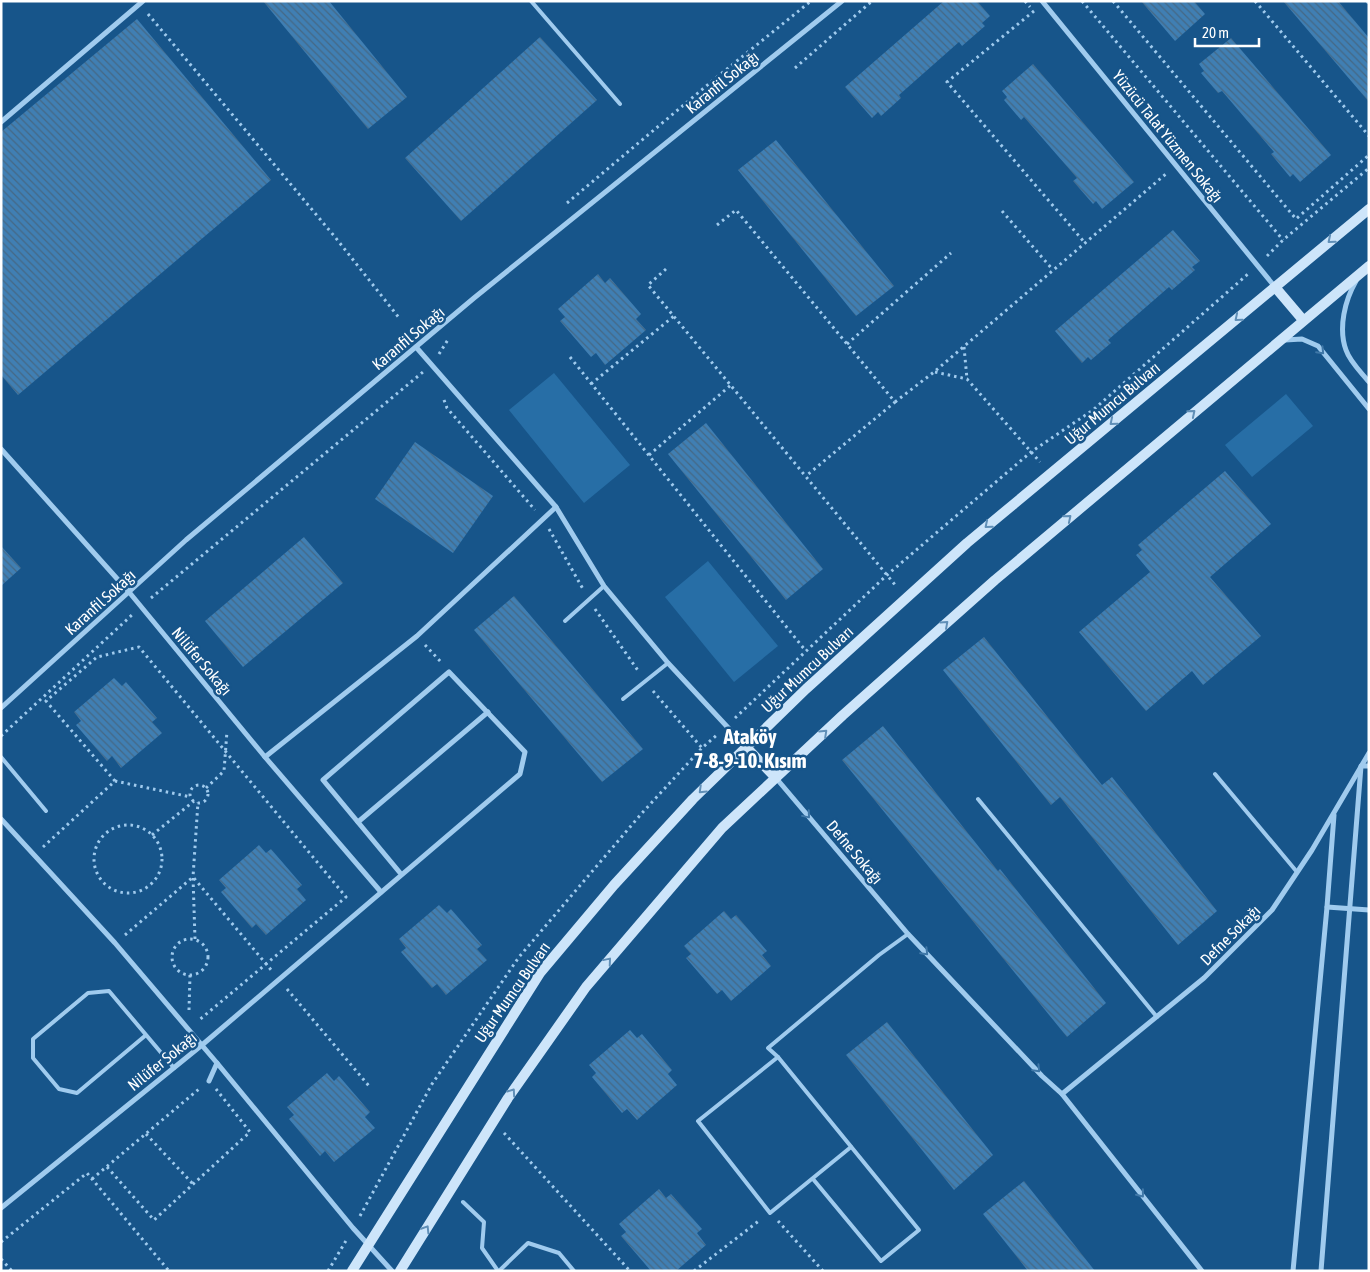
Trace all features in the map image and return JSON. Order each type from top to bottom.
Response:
[{"type":"main road","name":"Uğur Mumcu Bulvarı","points":[[352,1271],[540,973],[614,885],[693,799],[806,689],[967,542],[1369,209]]},
{"type":"main road","points":[[400,1271],[493,1121],[586,987],[722,828],[843,715],[995,580],[1365,269]]},
{"type":"main road","points":[[1275,287],[1303,320]]},
{"type":"main road","points":[[746,747],[776,778]]},
{"type":"street","name":"Karanfil Sokağı","points":[[1,708],[186,540],[474,298],[842,1]]},
{"type":"street","name":"Yüzücü Talat Yüzmen Sokağı","points":[[1043,2],[1275,287]]},
{"type":"street","points":[[1,122],[141,3]]},
{"type":"street","points":[[1365,269],[1348,297],[1344,310],[1343,337],[1351,360],[1369,382]]},
{"type":"street","points":[[1277,342],[1302,339],[1318,346],[1369,409]]},
{"type":"street","points":[[416,348],[556,507],[604,586],[668,663],[746,747]]},
{"type":"street","name":"Nilüfer Sokağı","points":[[1,449],[141,606],[265,757],[380,892]]},
{"type":"street","points":[[265,757],[417,636],[556,507]]},
{"type":"street","points":[[358,822],[488,712],[450,672],[323,780],[401,874]]},
{"type":"street","name":"Nilüfer Sokağı","points":[[1,1208],[202,1045],[520,774],[525,752],[488,712]]},
{"type":"street","name":"Defne Sokağı","points":[[1062,1094],[1204,978],[1272,910],[1369,753]]},
{"type":"street","points":[[1321,1271],[1361,766],[1369,766]]},
{"type":"street","name":"Defne Sokağı","points":[[776,778],[908,934],[1042,1076],[1062,1094],[1202,1271]]},
{"type":"street","points":[[1293,1271],[1334,812]]},
{"type":"street","points":[[1,818],[115,943],[189,1029],[353,1228],[392,1271]]},
{"type":"street","points":[[1327,907],[1369,910]]},
{"type":"street","points":[[209,1081],[217,1064]]},
{"type":"lane","points":[[531,1],[620,104]]},
{"type":"lane","points":[[565,621],[604,586]]},
{"type":"lane","points":[[623,699],[668,663]]},
{"type":"lane","points":[[1,757],[46,811]]},
{"type":"lane","points":[[1215,774],[1297,872]]},
{"type":"lane","points":[[978,799],[1157,1016]]},
{"type":"lane","points":[[813,1179],[882,1261],[919,1230],[778,1057],[768,1048],[879,955],[908,934]]},
{"type":"lane","points":[[146,1035],[77,1093],[59,1089],[33,1058],[33,1040],[88,993],[109,991],[174,1068]]},
{"type":"lane","points":[[778,1057],[698,1121],[770,1213],[851,1147]]},
{"type":"lane","points":[[463,1202],[484,1222],[482,1248],[499,1271],[528,1243],[559,1253],[574,1271]]},
{"type":"path","points":[[795,68],[872,1]]},
{"type":"path","points":[[1082,1],[1283,240],[1369,168]]},
{"type":"path","points":[[1113,1],[1296,219],[1369,156]]},
{"type":"path","points":[[1255,1],[1369,136]]},
{"type":"path","points":[[1043,2],[947,82],[1085,243]]},
{"type":"path","points":[[141,3],[323,221],[400,320]]},
{"type":"path","points":[[806,476],[964,347],[1176,165]]},
{"type":"path","points":[[717,226],[736,210],[896,402]]},
{"type":"path","points":[[1002,211],[1054,270]]},
{"type":"path","points":[[848,344],[951,253]]},
{"type":"path","points":[[666,269],[648,285],[906,598]]},
{"type":"path","points":[[591,384],[674,316]]},
{"type":"path","points":[[964,347],[967,379],[1050,474]]},
{"type":"path","points":[[570,357],[806,650]]},
{"type":"path","points":[[1,736],[141,606],[431,365]]},
{"type":"path","points":[[934,372],[967,379]]},
{"type":"path","points":[[648,455],[731,385]]},
{"type":"path","points":[[444,400],[447,408],[543,519],[589,600],[645,681],[702,748]]},
{"type":"path","points":[[417,636],[450,672]]},
{"type":"path","points":[[189,1029],[346,897],[139,647],[97,657],[46,701],[115,781],[198,802],[203,802],[206,798],[208,793],[206,788],[201,785],[195,786],[191,791],[192,799]]},
{"type":"path","points":[[206,788],[224,771],[224,750],[230,714]]},
{"type":"path","points":[[35,855],[115,781]]},
{"type":"path","points":[[152,835],[192,799]]},
{"type":"path","points":[[195,939],[193,877],[198,802]]},
{"type":"path","points":[[133,826],[144,828],[152,835],[159,844],[162,856],[161,868],[148,887],[138,892],[126,893],[115,891],[106,885],[99,876],[94,856],[104,836],[117,828],[133,826]]},
{"type":"path","points":[[193,877],[369,1086]]},
{"type":"path","points":[[115,943],[193,877]]},
{"type":"path","points":[[195,939],[205,946],[209,957],[201,972],[190,975],[178,971],[172,961],[172,955],[178,944],[183,940],[195,939]]},
{"type":"path","points":[[189,1029],[190,975]]},
{"type":"path","points":[[92,1179],[209,1081],[250,1132],[154,1220],[107,1167]]},
{"type":"path","points":[[493,1121],[630,1271]]},
{"type":"path","points":[[146,1134],[193,1184]]},
{"type":"path","points":[[1,1242],[87,1173],[170,1271]]},
{"type":"path","points":[[694,1271],[770,1213],[823,1271]]},
{"type":"path","points":[[1,1259],[12,1271]]},
{"type":"shaded area","points":[[554,373],[630,465],[584,503],[509,410]]},
{"type":"shaded area","points":[[1286,394],[1313,426],[1252,477],[1225,445]]},
{"type":"shaded area","points":[[708,561],[778,646],[734,682],[665,597]]},
{"type":"building","points":[[263,1],[329,1],[407,97],[368,129]]},
{"type":"building","points":[[944,1],[977,1],[990,16],[982,23],[985,26],[962,46],[959,42],[899,95],[901,98],[881,116],[878,112],[872,118],[845,87]]},
{"type":"building","points":[[1141,1],[1194,1],[1205,14],[1175,41]]},
{"type":"building","points":[[1283,1],[1338,1],[1369,38],[1369,102]]},
{"type":"building","points":[[137,19],[271,180],[18,395],[1,375],[1,132]]},
{"type":"building","points":[[540,37],[597,100],[461,221],[405,158]]},
{"type":"building","points":[[1231,38],[1331,155],[1300,182],[1293,174],[1290,177],[1271,154],[1274,152],[1222,91],[1218,93],[1201,73],[1204,71],[1199,64]]},
{"type":"building","points":[[1033,64],[1134,182],[1102,209],[1096,201],[1093,204],[1073,181],[1077,178],[1024,117],[1021,120],[1004,100],[1007,97],[1002,91]]},
{"type":"building","points":[[776,140],[894,286],[856,316],[738,170]]},
{"type":"building","points":[[1173,230],[1200,261],[1192,267],[1195,270],[1172,290],[1169,287],[1108,340],[1111,343],[1091,360],[1088,357],[1082,363],[1055,331]]},
{"type":"building","points":[[598,274],[605,283],[610,278],[641,314],[636,319],[646,330],[605,365],[596,353],[591,357],[560,321],[565,317],[558,309]]},
{"type":"building","points":[[706,423],[823,569],[786,600],[668,454]]},
{"type":"building","points":[[415,442],[493,496],[453,553],[375,499]]},
{"type":"building","points":[[1225,471],[1271,524],[1210,577],[1261,636],[1203,685],[1192,671],[1146,711],[1079,632],[1150,572],[1136,555],[1142,550],[1138,545]]},
{"type":"building","points":[[304,537],[343,583],[243,667],[205,621]]},
{"type":"building","points":[[1,546],[21,568],[1,586]]},
{"type":"building","points":[[514,596],[643,749],[602,782],[474,630]]},
{"type":"building","points":[[984,637],[1102,785],[1112,777],[1217,911],[1178,945],[1060,797],[1051,805],[943,670]]},
{"type":"building","points":[[114,678],[122,686],[126,682],[157,718],[152,722],[162,733],[121,768],[112,756],[107,761],[76,725],[81,721],[74,712]]},
{"type":"building","points":[[883,726],[1106,1003],[1067,1037],[842,760]]},
{"type":"building","points":[[259,845],[266,853],[271,849],[302,885],[297,889],[306,900],[266,935],[256,924],[252,928],[221,892],[226,888],[219,880]]},
{"type":"building","points":[[439,905],[447,913],[451,909],[482,945],[477,949],[487,960],[446,995],[437,984],[432,988],[401,952],[406,948],[399,939]]},
{"type":"building","points":[[724,911],[731,919],[736,915],[767,951],[762,955],[771,966],[731,1001],[722,990],[717,994],[686,958],[691,954],[684,946]]},
{"type":"building","points":[[887,1022],[993,1155],[954,1190],[846,1055]]},
{"type":"building","points":[[630,1030],[637,1038],[642,1034],[672,1070],[668,1074],[677,1085],[637,1120],[627,1109],[622,1113],[592,1077],[596,1073],[589,1065]]},
{"type":"building","points":[[327,1073],[334,1081],[339,1076],[370,1112],[365,1117],[375,1128],[334,1162],[325,1151],[320,1156],[289,1119],[294,1115],[287,1107]]},
{"type":"building","points":[[1024,1181],[1095,1271],[1028,1271],[983,1214]]},
{"type":"building","points":[[659,1189],[666,1198],[671,1194],[702,1229],[697,1233],[706,1245],[676,1271],[651,1271],[621,1236],[626,1232],[619,1224]]},
{"type":"district","name":"Ataköy 7-8-9-10. Kısım","points":[[750,748]]}]
